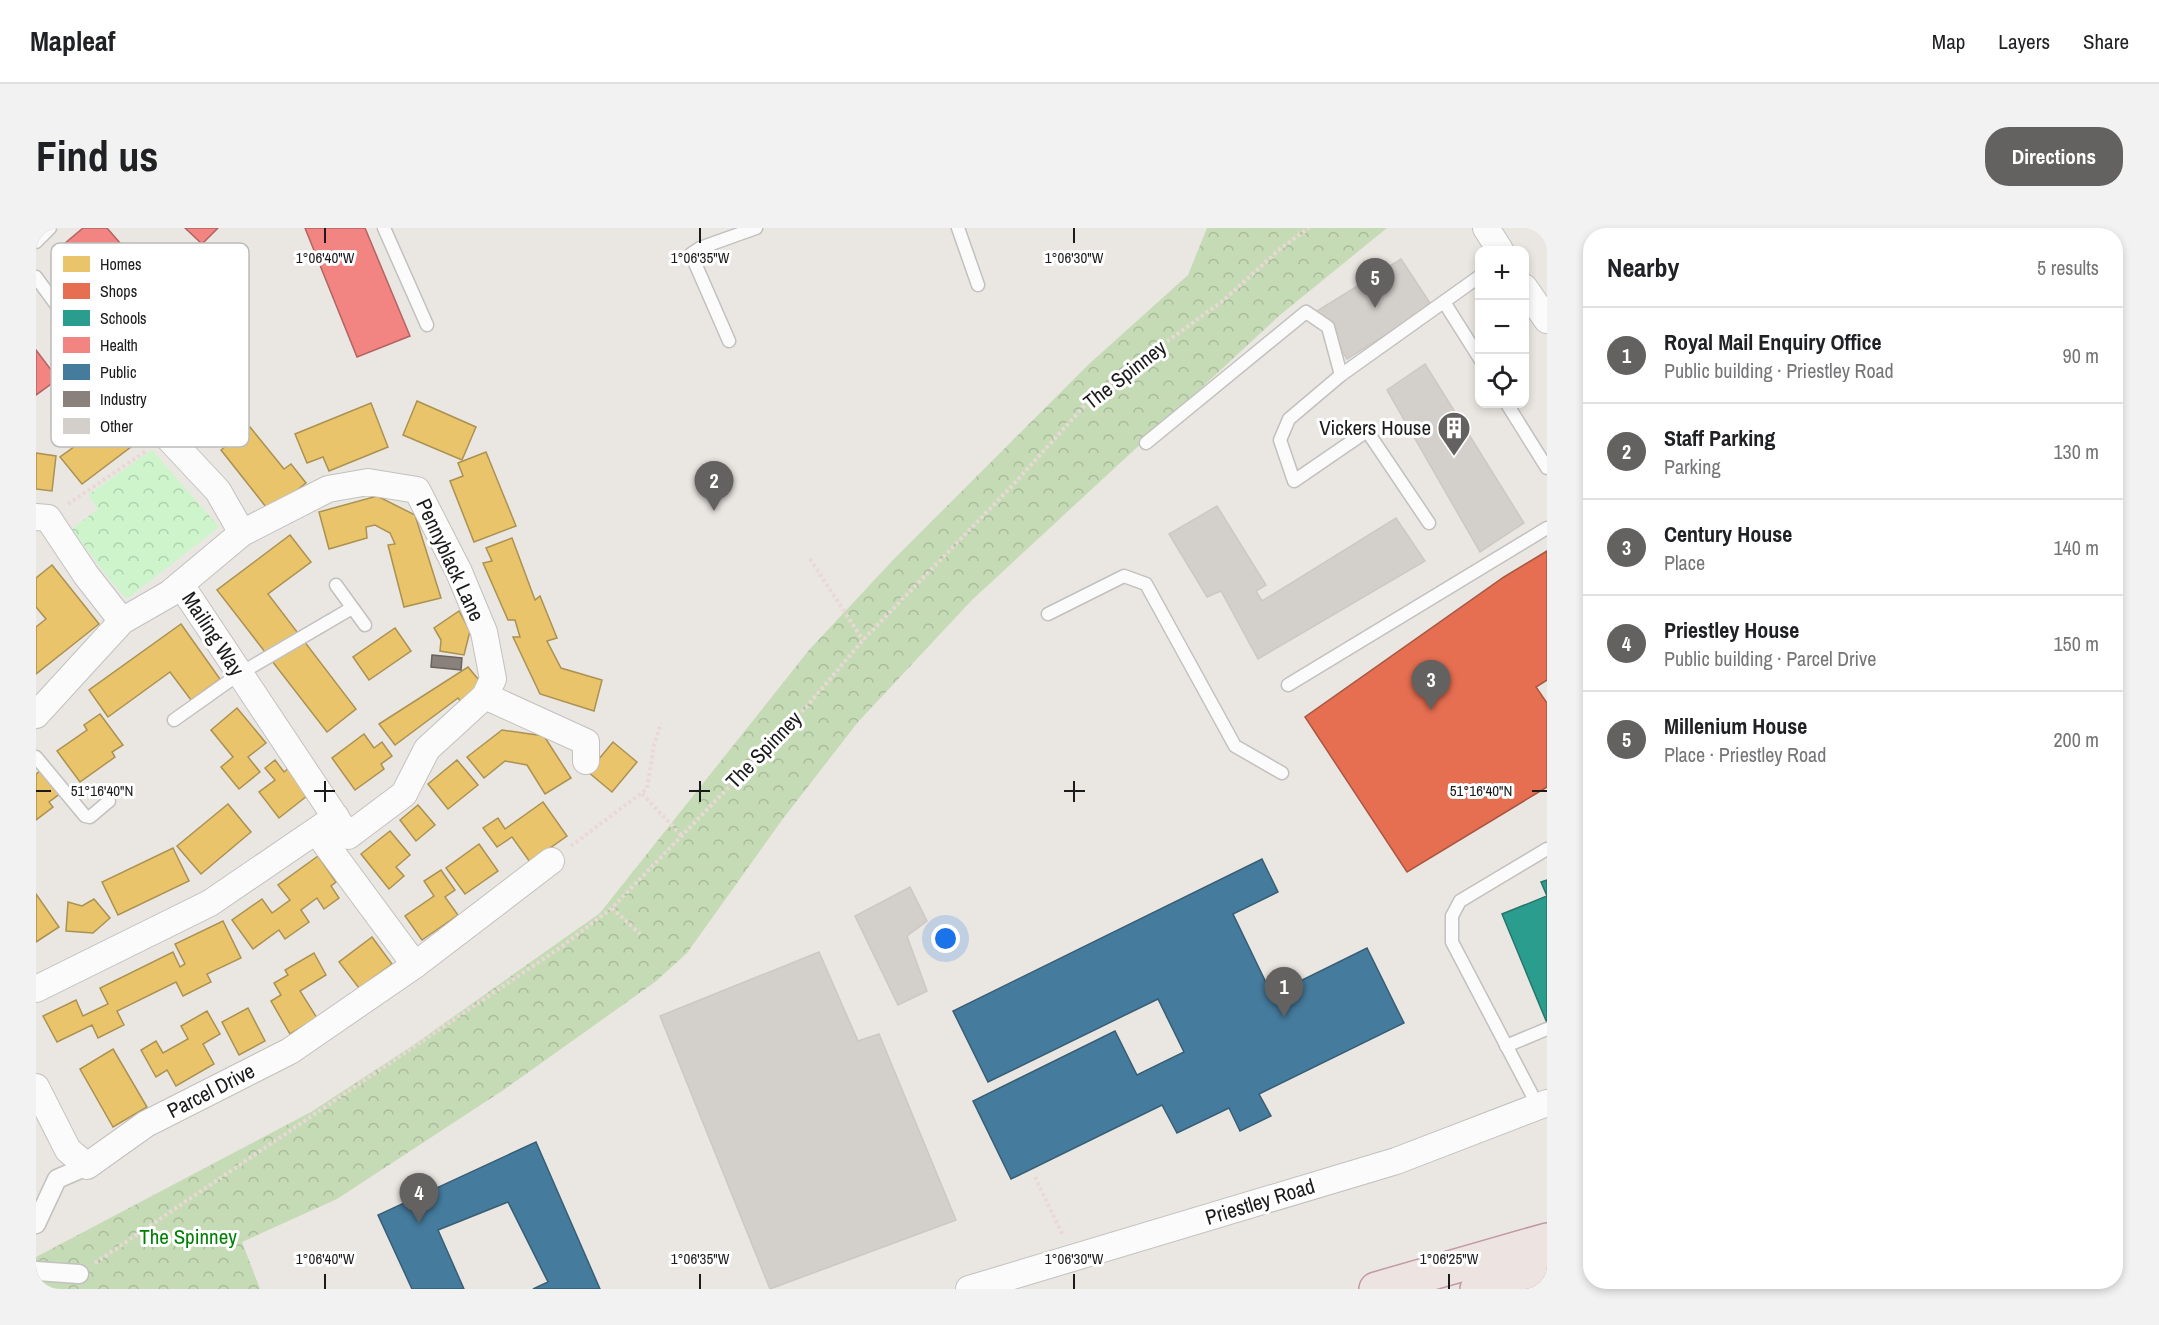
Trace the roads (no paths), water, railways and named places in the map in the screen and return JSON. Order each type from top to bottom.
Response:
[{"type":"highway","points":[[1376,1289],[1547,1240]]},
{"type":"highway","points":[[1477,1289],[1547,1271]]},
{"type":"street","points":[[1486,228],[1497,246]]},
{"type":"street","points":[[1529,294],[1547,320]]},
{"type":"street","points":[[178,447],[218,491],[242,533]]},
{"type":"street","name":"Pennyblack Lane","points":[[180,585],[242,533],[328,489],[368,482],[417,490],[459,572],[483,632],[494,679],[485,696]]},
{"type":"street","points":[[42,518],[122,621]]},
{"type":"street","name":"Mailing Way","points":[[36,715],[122,621],[180,585],[239,674],[333,828]]},
{"type":"street","points":[[36,989],[210,903],[333,828],[404,794],[427,749],[485,696],[586,742],[586,761]]},
{"type":"street","points":[[333,828],[415,965]]},
{"type":"street","name":"Parcel Drive","points":[[87,1166],[146,1124],[290,1051],[415,965],[551,861]]},
{"type":"street","points":[[36,1086],[68,1150],[87,1166],[57,1179],[36,1224]]},
{"type":"street","name":"Priestley Road","points":[[969,1289],[1396,1161],[1543,1105]]},
{"type":"street","points":[[36,1270],[79,1274]]},
{"type":"lane","points":[[36,242],[50,228]]},
{"type":"lane","points":[[384,228],[427,325]]},
{"type":"lane","points":[[729,341],[691,254],[700,248],[756,228]]},
{"type":"lane","points":[[958,228],[978,285]]},
{"type":"lane","points":[[36,277],[51,298]]},
{"type":"lane","points":[[1429,524],[1367,431],[1294,481],[1280,440],[1289,418],[1341,375],[1475,279]]},
{"type":"lane","points":[[1444,302],[1476,354]]},
{"type":"lane","points":[[1146,443],[1306,312],[1328,327],[1341,375]]},
{"type":"lane","points":[[1510,408],[1547,468]]},
{"type":"lane","points":[[1288,685],[1547,528]]},
{"type":"lane","points":[[1048,614],[1124,576],[1146,584],[1235,746],[1282,773]]},
{"type":"lane","points":[[336,585],[365,625]]},
{"type":"lane","points":[[174,720],[239,674],[352,608]]},
{"type":"lane","points":[[36,757],[85,816],[90,817],[109,801]]},
{"type":"lane","points":[[1543,1105],[1506,1046],[1452,942],[1452,916],[1460,901],[1547,849]]},
{"type":"lane","points":[[1506,1046],[1547,1029]]},
{"type":"place","name":"Millenium House","points":[[1375,308]]},
{"type":"place","name":"Vickers House","points":[[1454,457]]},
{"type":"place","name":"Staff Parking","points":[[714,511]]},
{"type":"place","name":"Century House","points":[[1431,710]]},
{"type":"place","name":"Royal Mail Enquiry Office","points":[[1284,1017]]},
{"type":"place","name":"Priestley House","points":[[419,1223]]},
{"type":"park label","name":"The Spinney","points":[[188,1237]]}]
